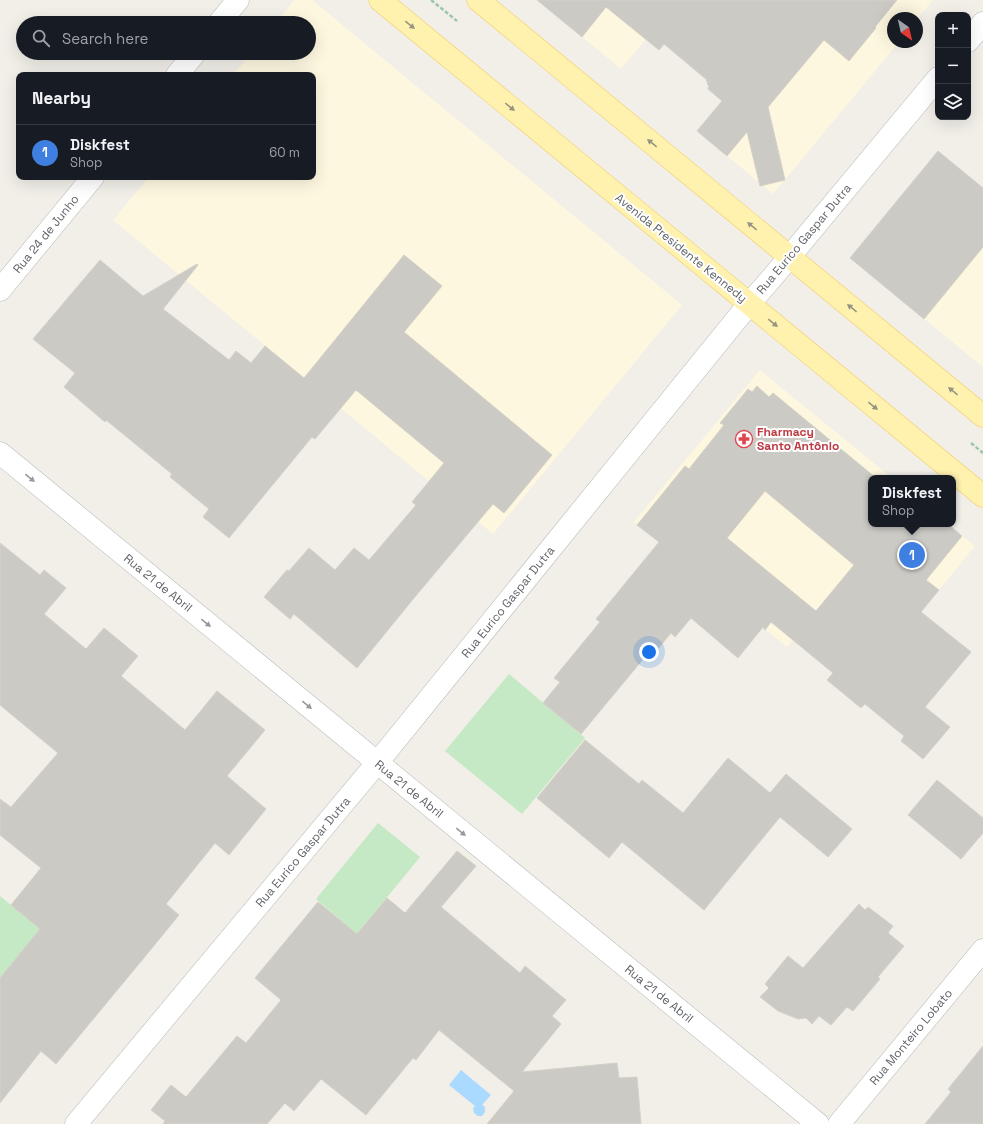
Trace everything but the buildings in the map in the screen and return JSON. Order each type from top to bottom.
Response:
[{"type":"main road","name":"Avenida Presidente Kennedy","points":[[380,0],[983,496]]},
{"type":"main road","points":[[478,0],[983,416]]},
{"type":"street","points":[[225,16],[238,0]]},
{"type":"street","points":[[971,37],[983,23]]},
{"type":"street","points":[[179,72],[189,60]]},
{"type":"street","name":"Rua Eurico Gaspar Dutra","points":[[76,1124],[377,763],[749,304],[790,257],[935,82]]},
{"type":"street","name":"Rua 24 de Junho","points":[[0,290],[91,180]]},
{"type":"street","name":"Rua 21 de Abril","points":[[0,453],[818,1124]]},
{"type":"street","name":"Rua Monteiro Lobato","points":[[839,1124],[983,950]]},
{"type":"shaded area","points":[[294,0],[312,0],[682,305],[493,534],[113,220],[146,180],[316,180],[316,72],[235,72],[245,60],[316,60],[316,16],[281,16]]},
{"type":"shaded area","points":[[537,0],[678,0],[621,69]]},
{"type":"shaded area","points":[[805,0],[933,0],[923,12],[887,12],[887,48],[894,48],[773,194],[697,131]]},
{"type":"shaded area","points":[[938,151],[983,188],[983,367],[850,258]]},
{"type":"shaded area","points":[[760,370],[888,475],[868,475],[868,527],[952,527],[975,546],[901,636],[817,611],[787,647],[634,522]]},
{"type":"green space","points":[[509,674],[585,738],[522,814],[445,751]]},
{"type":"green space","points":[[378,823],[420,857],[357,934],[316,899]]},
{"type":"green space","points":[[0,896],[40,929],[0,978]]},
{"type":"water","points":[[461,1070],[491,1095],[482,1105],[485,1107],[485,1112],[482,1116],[478,1116],[474,1113],[473,1108],[475,1106],[449,1085]]},
{"type":"place","name":"Fharmacy Santo Antônio","points":[[744,439]]},
{"type":"place","name":"Diskfest","points":[[912,555]]}]
